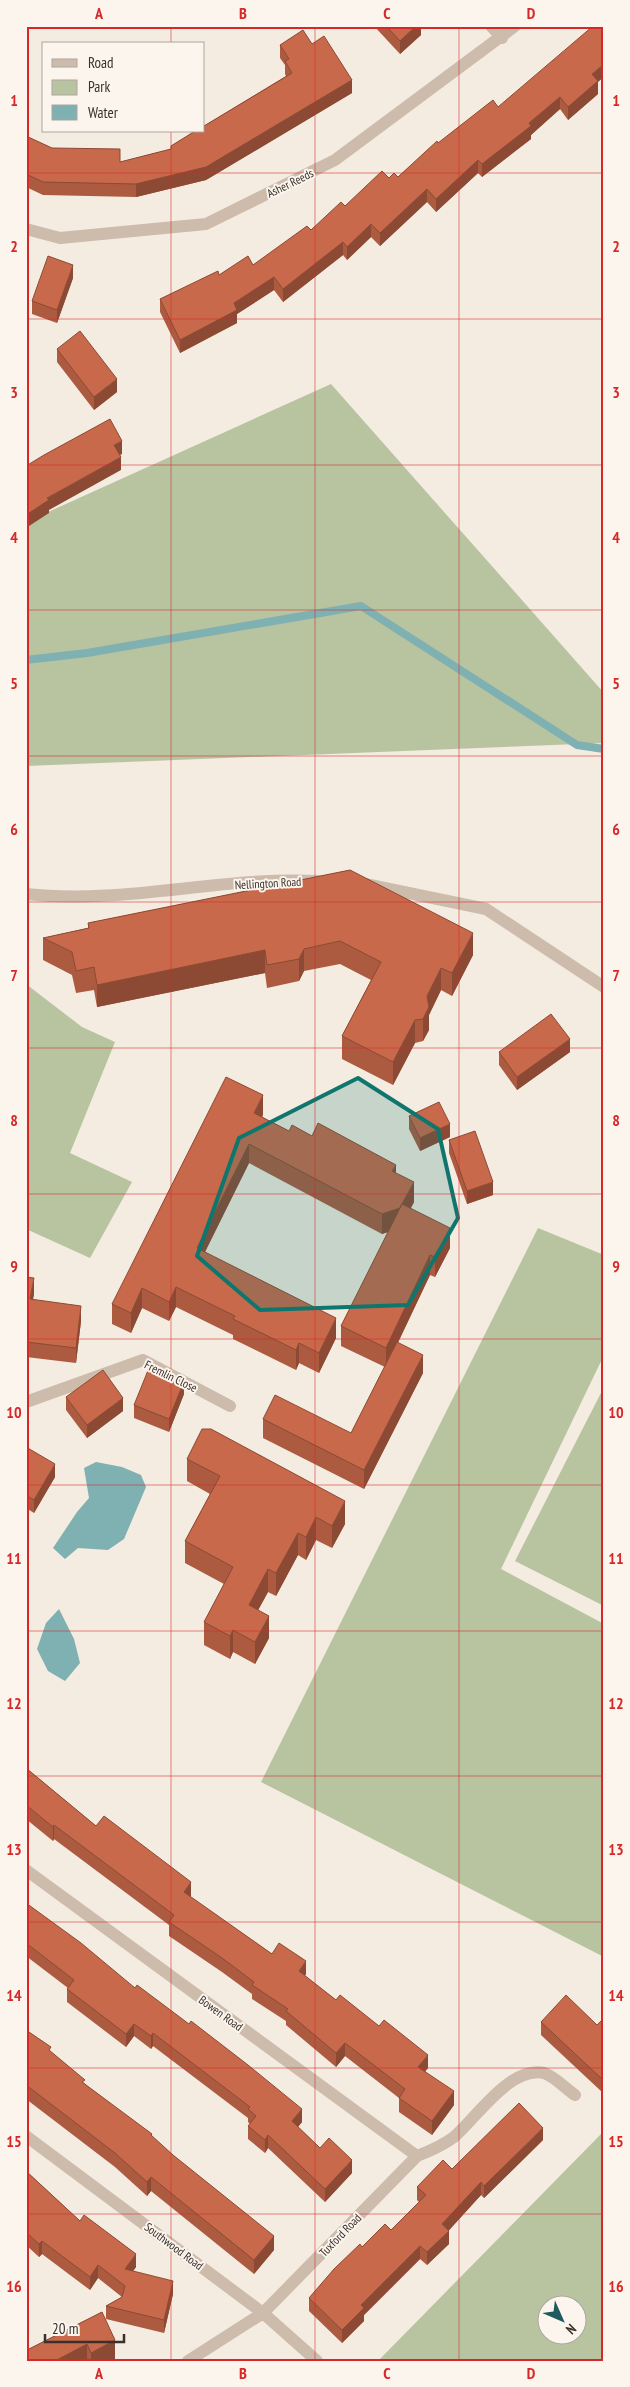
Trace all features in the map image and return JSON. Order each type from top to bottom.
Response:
[{"type":"street","points":[[491,26],[502,38]]},
{"type":"street","name":"Asher Reeds","points":[[26,230],[60,238],[206,224],[335,160],[502,38],[515,26]]},
{"type":"street","name":"Nellington Road","points":[[26,894],[49,896],[153,892],[290,880],[330,882]]},
{"type":"street","points":[[350,883],[369,884],[486,908],[604,987]]},
{"type":"street","name":"Fremlin Close","points":[[26,1402],[143,1360],[230,1406]]},
{"type":"street","name":"Bowen Road","points":[[26,1870],[417,2156]]},
{"type":"street","points":[[417,2156],[438,2148],[453,2137],[512,2079],[532,2072],[546,2074],[575,2095]]},
{"type":"street","name":"Southwood Road","points":[[26,2136],[264,2313],[317,2361]]},
{"type":"street","name":"Tuxford Road","points":[[188,2361],[264,2313],[417,2156]]},
{"type":"highlighted area","points":[[358,1078],[438,1129],[458,1218],[408,1305],[260,1310],[197,1256],[239,1138]]},
{"type":"green space","points":[[331,384],[604,693],[604,743],[26,766],[26,522]]},
{"type":"green space","points":[[26,984],[82,1027],[115,1042],[70,1153],[132,1182],[90,1258],[26,1229]]},
{"type":"green space","points":[[538,1228],[604,1255],[604,1355],[501,1569],[604,1624],[604,1957],[261,1782]]},
{"type":"green space","points":[[604,1387],[604,1606],[515,1561]]},
{"type":"green space","points":[[604,2131],[604,2361],[378,2361]]},
{"type":"water","points":[[96,1462],[122,1467],[141,1475],[146,1487],[124,1539],[108,1550],[78,1548],[65,1559],[53,1548],[77,1512],[89,1498],[84,1468]]},
{"type":"water","points":[[59,1609],[74,1639],[80,1663],[65,1681],[48,1671],[37,1649],[46,1623]]},
{"type":"building","points":[[386,26],[416,26],[400,41]]},
{"type":"building","points":[[593,26],[604,26],[604,64],[592,74],[598,81],[568,107],[560,97],[529,123],[531,126],[482,164],[478,160],[436,199],[427,189],[380,233],[371,224],[347,247],[343,242],[283,289],[274,277],[234,303],[237,310],[180,340],[160,299],[218,271],[219,275],[248,256],[253,265],[307,226],[311,230],[341,202],[345,206],[382,171],[389,178],[394,173],[398,177],[437,141],[438,143],[493,100],[498,107]]},
{"type":"building","points":[[303,30],[312,44],[324,36],[352,80],[206,167],[136,184],[43,182],[26,174],[26,136],[52,148],[120,149],[120,162],[171,149],[171,146],[193,132],[205,132],[205,125],[292,73],[285,61],[289,59],[280,45]]},
{"type":"building","points":[[48,256],[73,265],[57,310],[32,301]]},
{"type":"building","points":[[80,331],[117,379],[94,397],[57,349]]},
{"type":"building","points":[[110,419],[122,441],[114,445],[121,457],[47,498],[49,500],[26,515],[26,466]]},
{"type":"building","points":[[350,870],[473,933],[452,973],[441,968],[427,996],[429,1007],[423,1019],[415,1020],[393,1062],[342,1036],[381,962],[340,941],[304,949],[299,959],[267,965],[265,950],[97,985],[94,967],[76,971],[72,952],[43,938],[89,928],[88,923]]},
{"type":"building","points":[[551,1014],[570,1039],[517,1077],[499,1052]]},
{"type":"building","points":[[226,1077],[263,1095],[254,1113],[289,1131],[292,1125],[312,1136],[318,1123],[396,1165],[392,1171],[414,1182],[400,1208],[382,1214],[249,1144],[197,1248],[336,1318],[319,1353],[299,1343],[296,1350],[233,1319],[235,1316],[176,1287],[169,1302],[142,1288],[131,1313],[112,1304]]},
{"type":"building","points":[[439,1102],[450,1124],[420,1138],[409,1116]]},
{"type":"building","points":[[475,1131],[493,1182],[467,1191],[449,1140]]},
{"type":"building","points":[[402,1204],[450,1228],[435,1257],[430,1255],[386,1348],[341,1326]]},
{"type":"building","points":[[26,1277],[34,1278],[30,1299],[81,1306],[76,1348],[26,1342]]},
{"type":"building","points":[[397,1342],[423,1355],[364,1470],[263,1419],[275,1395],[351,1433]]},
{"type":"building","points":[[149,1368],[184,1381],[169,1419],[134,1405]]},
{"type":"building","points":[[103,1370],[123,1398],[87,1425],[66,1397]]},
{"type":"building","points":[[202,1429],[211,1429],[345,1501],[332,1526],[316,1517],[306,1537],[298,1533],[276,1573],[268,1569],[249,1605],[269,1616],[255,1642],[233,1630],[230,1636],[204,1622],[233,1567],[185,1541],[220,1476],[187,1459]]},
{"type":"building","points":[[26,1447],[55,1464],[34,1500],[26,1495]]},
{"type":"building","points":[[26,1768],[96,1826],[104,1816],[191,1882],[184,1892],[272,1954],[279,1943],[306,1961],[299,1971],[336,2000],[340,1995],[379,2026],[384,2020],[428,2055],[418,2067],[454,2091],[432,2121],[399,2098],[405,2089],[345,2043],[336,2053],[286,2011],[288,2009],[252,1985],[254,1982],[169,1922],[174,1915],[54,1825],[53,1827],[26,1805]]},
{"type":"building","points":[[26,1903],[81,1943],[135,1988],[137,1985],[189,2024],[191,2021],[302,2109],[292,2121],[320,2148],[329,2138],[352,2160],[325,2189],[268,2135],[265,2140],[248,2126],[256,2116],[248,2109],[250,2107],[153,2033],[151,2036],[134,2024],[126,2034],[67,1989],[74,1980],[26,1943]]},
{"type":"building","points":[[566,1995],[597,2025],[604,2018],[604,2077],[602,2079],[541,2022]]},
{"type":"building","points":[[26,2030],[51,2047],[49,2050],[85,2080],[82,2082],[152,2134],[173,2155],[274,2236],[254,2260],[151,2177],[147,2182],[115,2153],[26,2085]]},
{"type":"building","points":[[519,2103],[543,2128],[484,2186],[481,2182],[442,2224],[449,2231],[427,2252],[420,2246],[361,2305],[364,2308],[342,2330],[309,2298],[334,2269],[360,2244],[362,2247],[385,2224],[391,2230],[426,2195],[417,2187],[443,2160],[452,2169]]},
{"type":"building","points":[[26,2171],[80,2221],[84,2215],[136,2254],[125,2269],[173,2281],[164,2320],[106,2306],[122,2297],[125,2286],[98,2265],[90,2277],[42,2241],[39,2244],[26,2232]]},
{"type":"building","points":[[102,2312],[115,2340],[91,2353],[87,2344],[55,2361],[26,2361],[26,2349]]},
{"type":"waterway","points":[[26,660],[87,653],[361,606],[577,745],[604,749]]}]
